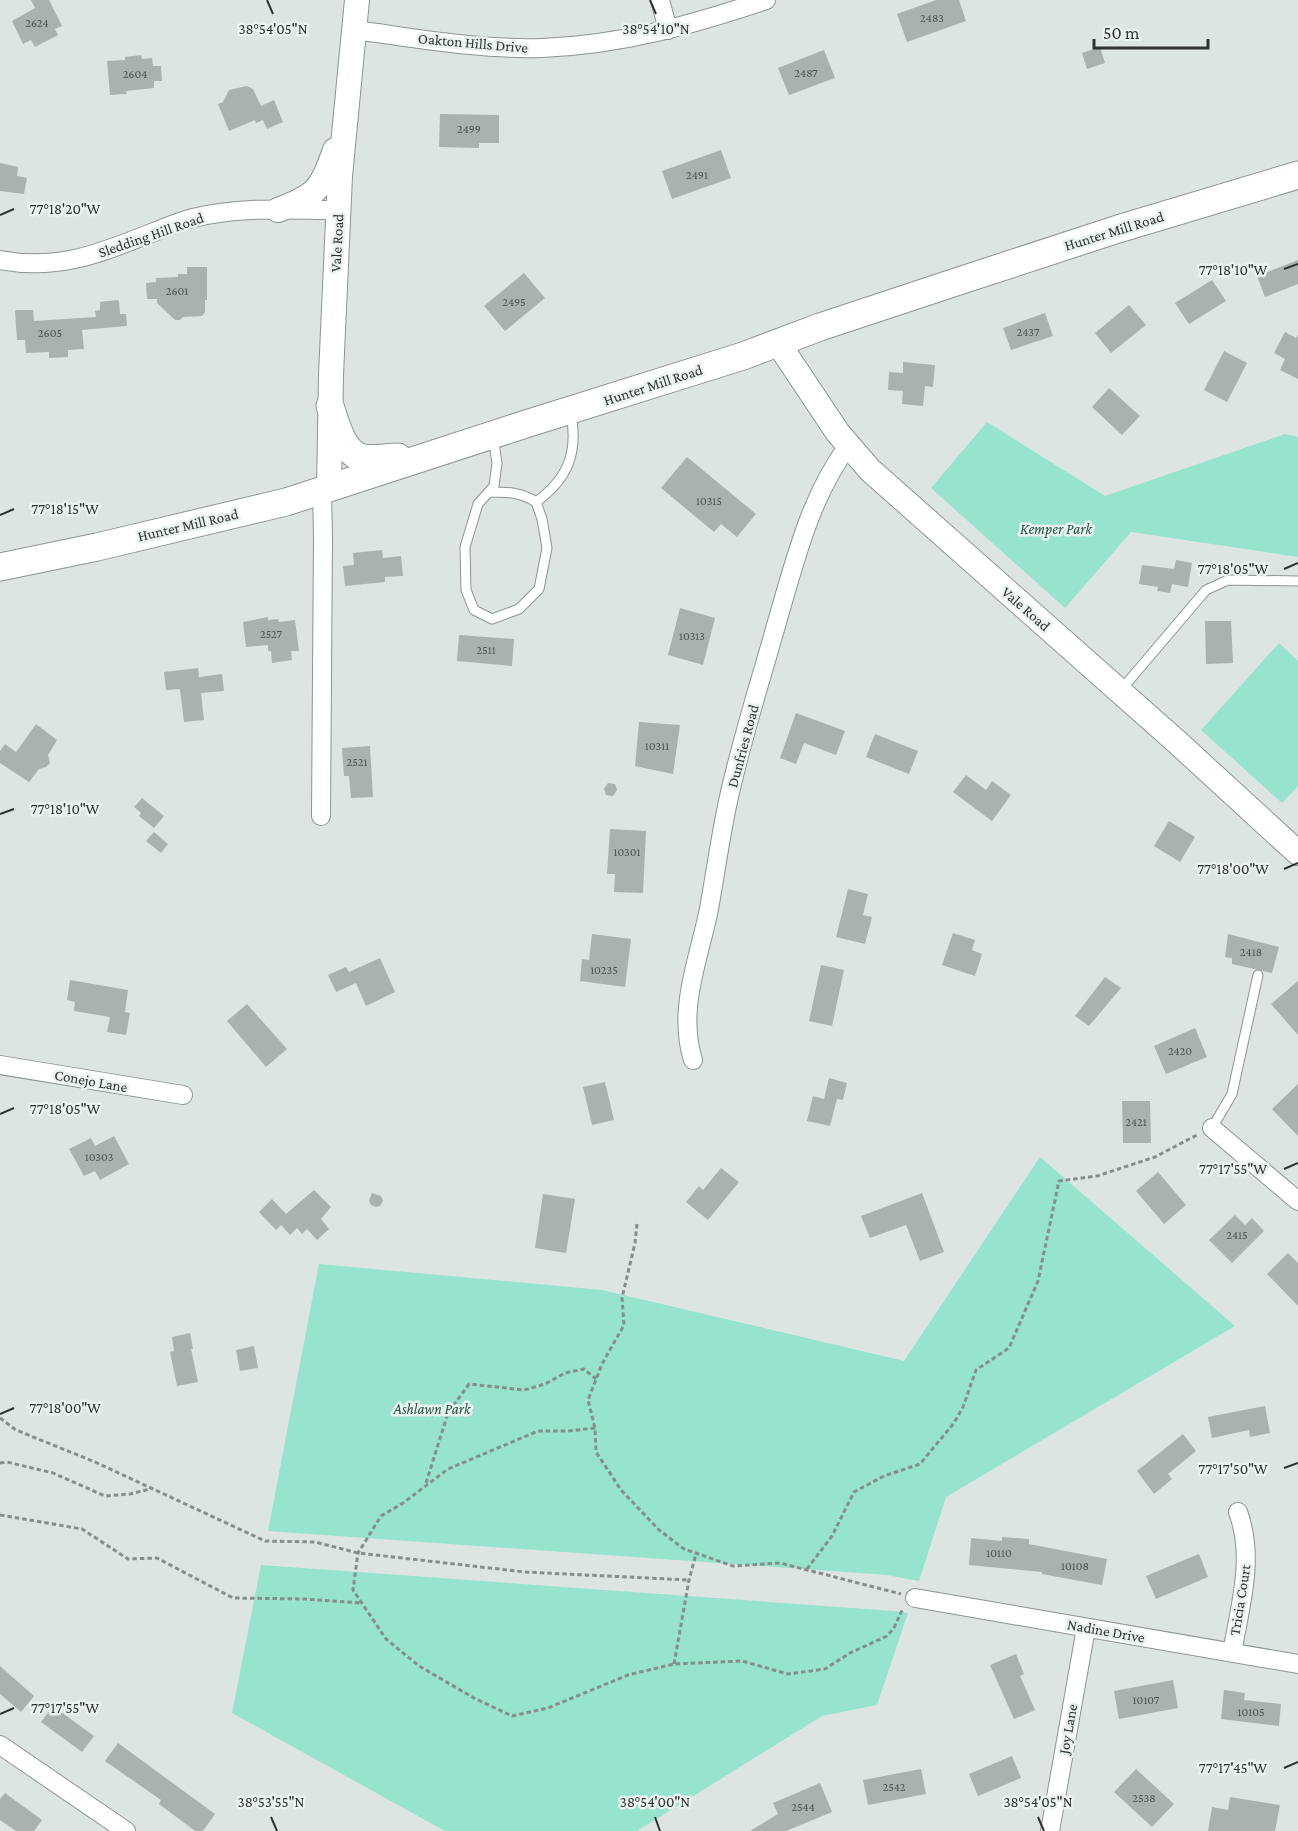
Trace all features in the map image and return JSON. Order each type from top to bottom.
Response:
[{"type":"main road","name":"Vale Road","points":[[326,489],[344,125],[357,0]]},
{"type":"main road","points":[[278,210],[308,197],[319,187],[324,180],[344,125]]},
{"type":"main road","name":"Hunter Mill Road","points":[[0,567],[97,547],[286,502],[492,434],[743,356],[984,272],[1298,175]]},
{"type":"main road","name":"Vale Road","points":[[778,343],[848,446],[906,502],[1298,853]]},
{"type":"main road","points":[[330,406],[344,442],[358,456],[370,458],[432,454]]},
{"type":"street","points":[[660,0],[668,30]]},
{"type":"street","name":"Oakton Hills Drive","points":[[355,30],[490,47],[540,48],[587,45],[630,39],[695,24],[766,0]]},
{"type":"street","name":"Sledding Hill Road","points":[[0,260],[37,264],[65,262],[91,256],[192,218],[219,213],[339,210]]},
{"type":"street","name":"Dunfries Road","points":[[693,1060],[688,1045],[686,1025],[688,1003],[709,910],[727,804],[743,741],[805,532],[821,488],[833,466],[848,446]]},
{"type":"street","points":[[321,816],[323,548],[326,489]]},
{"type":"street","name":"Conejo Lane","points":[[0,1065],[183,1095]]},
{"type":"street","points":[[1212,1128],[1298,1201]]},
{"type":"street","name":"Tricia Court","points":[[1232,1653],[1247,1564],[1247,1542],[1238,1512]]},
{"type":"street","name":"Nadine Drive","points":[[912,1597],[1298,1664]]},
{"type":"street","name":"Joy Lane","points":[[1050,1831],[1086,1628]]},
{"type":"street","points":[[0,1745],[126,1831]]},
{"type":"lane","points":[[536,502],[550,492],[568,469],[575,434],[571,411]]},
{"type":"lane","points":[[489,492],[524,495],[536,502],[542,519],[547,548],[539,589],[519,609],[492,619],[474,610],[466,590],[465,547],[478,504],[494,486],[498,463],[492,434]]},
{"type":"lane","points":[[1120,692],[1206,590],[1228,580],[1298,581]]},
{"type":"lane","points":[[1212,1128],[1232,1094],[1258,975]]},
{"type":"path","points":[[807,1569],[832,1536],[854,1492],[884,1476],[920,1464],[954,1423],[963,1407],[976,1370],[1009,1348],[1038,1281],[1059,1181],[1096,1176],[1155,1157],[1212,1128]]},
{"type":"path","points":[[595,1428],[538,1431],[448,1469],[403,1503],[381,1516],[358,1553],[352,1590],[386,1639],[418,1666],[474,1698],[512,1716],[548,1708],[628,1675],[674,1664],[742,1661],[788,1674],[825,1669],[850,1653],[887,1635],[894,1628],[912,1597],[780,1563],[733,1566],[684,1549],[659,1530],[621,1490],[596,1452],[595,1428],[588,1400],[602,1364],[624,1325],[622,1298],[635,1243],[637,1224]]},
{"type":"path","points":[[426,1484],[448,1413],[469,1384],[524,1390],[545,1384],[565,1373],[584,1369],[596,1379]]},
{"type":"path","points":[[0,1418],[16,1430],[95,1462],[265,1541],[315,1542],[358,1553],[525,1572],[689,1580]]},
{"type":"path","points":[[0,1463],[7,1462],[53,1473],[105,1496],[130,1494],[151,1488]]},
{"type":"path","points":[[0,1515],[82,1529],[128,1559],[157,1558],[233,1598],[305,1599],[361,1603]]},
{"type":"path","points":[[674,1664],[696,1554]]},
{"type":"green space","name":"Kemper Park","points":[[987,422],[1105,496],[1285,434],[1298,437],[1298,557],[1131,532],[1065,608],[931,488]]},
{"type":"green space","points":[[1279,643],[1298,661],[1298,786],[1282,803],[1201,730]]},
{"type":"green space","name":"Ashlawn Park","points":[[1040,1157],[1235,1326],[946,1497],[919,1581],[887,1575],[268,1531],[319,1264],[602,1290],[904,1361]]},
{"type":"green space","points":[[261,1565],[908,1613],[877,1705],[822,1716],[637,1831],[445,1831],[232,1713]]},
{"type":"building","points":[[31,0],[49,0],[62,26],[55,29],[58,35],[35,47],[31,40],[23,44],[12,21],[35,8]]},
{"type":"building","points":[[936,0],[959,0],[966,21],[907,42],[897,14]]},
{"type":"building","points":[[1100,47],[1105,63],[1087,69],[1082,53]]},
{"type":"building","points":[[824,50],[835,78],[789,95],[778,68]]},
{"type":"building","points":[[141,55],[142,59],[152,58],[153,66],[161,66],[162,81],[154,81],[154,88],[110,95],[107,61],[125,60],[125,57]]},
{"type":"building","points":[[247,86],[253,89],[261,106],[274,100],[283,122],[267,129],[263,120],[256,123],[255,120],[229,131],[218,104],[223,102],[229,90]]},
{"type":"building","points":[[440,114],[499,115],[499,143],[479,143],[479,148],[439,147]]},
{"type":"building","points":[[721,150],[731,178],[672,199],[662,171]]},
{"type":"building","points":[[0,163],[18,167],[17,176],[27,178],[24,194],[0,191]]},
{"type":"building","points":[[1298,260],[1298,284],[1265,297],[1257,276]]},
{"type":"building","points":[[187,267],[207,267],[205,312],[202,316],[175,320],[157,303],[157,299],[147,299],[146,283],[156,282],[156,278],[178,277],[178,274],[187,274]]},
{"type":"building","points":[[524,273],[545,298],[505,331],[484,306]]},
{"type":"building","points":[[1212,280],[1226,301],[1189,324],[1175,303]]},
{"type":"building","points":[[117,300],[120,314],[126,314],[127,326],[82,330],[84,349],[68,350],[68,357],[49,358],[49,352],[26,353],[25,340],[17,340],[15,311],[17,310],[33,310],[34,321],[96,317],[95,311],[100,310],[100,302]]},
{"type":"building","points":[[1129,305],[1146,325],[1111,353],[1095,333]]},
{"type":"building","points":[[1045,313],[1053,336],[1011,350],[1003,328]]},
{"type":"building","points":[[1285,332],[1296,338],[1298,335],[1298,379],[1280,370],[1285,359],[1274,353]]},
{"type":"building","points":[[1224,351],[1247,363],[1227,402],[1204,390]]},
{"type":"building","points":[[903,362],[935,365],[933,387],[925,386],[923,406],[902,404],[903,391],[888,390],[889,372],[903,373]]},
{"type":"building","points":[[1109,388],[1140,416],[1122,435],[1092,407]]},
{"type":"building","points":[[687,457],[756,514],[737,537],[721,524],[714,532],[661,488]]},
{"type":"building","points":[[382,550],[383,558],[401,556],[403,576],[385,577],[385,582],[345,586],[343,566],[354,565],[353,553]]},
{"type":"building","points":[[1176,560],[1192,563],[1188,587],[1172,584],[1170,593],[1157,591],[1158,587],[1139,584],[1142,565],[1174,569]]},
{"type":"building","points":[[680,608],[715,618],[703,665],[668,655]]},
{"type":"building","points":[[268,617],[268,620],[278,619],[279,622],[295,620],[299,651],[291,651],[292,660],[272,663],[268,645],[246,647],[243,622]]},
{"type":"building","points":[[1205,621],[1231,621],[1233,663],[1206,664]]},
{"type":"building","points":[[459,635],[514,639],[512,666],[457,661]]},
{"type":"building","points":[[198,668],[199,677],[222,674],[224,691],[201,693],[204,720],[184,722],[180,689],[166,690],[164,672]]},
{"type":"building","points":[[796,713],[845,731],[836,755],[804,743],[796,764],[780,758]]},
{"type":"building","points":[[639,722],[680,725],[673,774],[635,766]]},
{"type":"building","points":[[36,724],[57,740],[48,755],[50,763],[39,769],[29,782],[0,763],[0,751],[5,744],[16,752]]},
{"type":"building","points":[[875,734],[918,751],[909,774],[866,757]]},
{"type":"building","points":[[370,746],[373,797],[351,798],[349,776],[344,776],[342,748]]},
{"type":"building","points":[[966,775],[986,790],[992,781],[1011,795],[992,821],[953,792]]},
{"type":"building","points":[[608,783],[615,784],[617,790],[613,796],[606,795],[604,789]]},
{"type":"building","points":[[142,798],[164,816],[154,828],[139,816],[141,813],[134,807]]},
{"type":"building","points":[[1169,821],[1195,837],[1180,862],[1154,846]]},
{"type":"building","points":[[610,829],[646,831],[643,893],[614,892],[615,874],[607,874]]},
{"type":"building","points":[[154,832],[168,844],[161,853],[146,841]]},
{"type":"building","points":[[848,889],[868,894],[863,915],[872,917],[865,944],[836,937]]},
{"type":"building","points":[[953,933],[975,940],[972,950],[982,954],[975,976],[942,965]]},
{"type":"building","points":[[592,934],[631,939],[625,987],[580,981],[582,959],[589,960]]},
{"type":"building","points":[[1228,934],[1279,947],[1272,973],[1232,964],[1232,958],[1225,957]]},
{"type":"building","points":[[380,958],[395,992],[366,1006],[356,983],[336,992],[328,975],[346,967],[349,972]]},
{"type":"building","points":[[821,965],[844,970],[832,1026],[809,1021]]},
{"type":"building","points":[[1105,977],[1121,988],[1089,1026],[1075,1016]]},
{"type":"building","points":[[70,980],[128,990],[125,1012],[130,1013],[126,1035],[107,1032],[110,1017],[74,1011],[75,1002],[67,1000]]},
{"type":"building","points":[[1298,981],[1298,1035],[1271,1004]]},
{"type":"building","points":[[247,1004],[287,1049],[266,1067],[227,1021]]},
{"type":"building","points":[[1195,1028],[1207,1057],[1166,1074],[1154,1046]]},
{"type":"building","points":[[829,1078],[847,1083],[843,1100],[837,1099],[830,1126],[807,1121],[813,1096],[824,1099]]},
{"type":"building","points":[[605,1082],[614,1120],[592,1125],[583,1087]]},
{"type":"building","points":[[1298,1084],[1298,1136],[1272,1109]]},
{"type":"building","points":[[1122,1101],[1150,1101],[1151,1143],[1123,1143]]},
{"type":"building","points":[[114,1136],[129,1164],[100,1180],[95,1171],[84,1176],[69,1149],[91,1138],[95,1146]]},
{"type":"building","points":[[721,1168],[739,1182],[708,1220],[686,1202],[699,1186],[703,1190]]},
{"type":"building","points":[[1158,1172],[1186,1205],[1164,1224],[1136,1191]]},
{"type":"building","points":[[314,1190],[331,1207],[321,1219],[329,1229],[317,1240],[307,1229],[302,1234],[297,1228],[290,1235],[281,1225],[276,1230],[259,1212],[272,1199],[286,1214]]},
{"type":"building","points":[[372,1193],[381,1196],[383,1201],[380,1206],[371,1205],[369,1201]]},
{"type":"building","points":[[922,1193],[944,1252],[920,1261],[906,1225],[870,1238],[861,1216]]},
{"type":"building","points":[[543,1194],[575,1199],[566,1253],[535,1248]]},
{"type":"building","points":[[1235,1215],[1245,1225],[1252,1218],[1264,1231],[1232,1263],[1209,1240]]},
{"type":"building","points":[[1288,1253],[1298,1263],[1298,1306],[1267,1274]]},
{"type":"building","points":[[190,1333],[198,1382],[177,1386],[170,1352],[174,1351],[172,1337]]},
{"type":"building","points":[[254,1346],[258,1368],[240,1371],[236,1350]]},
{"type":"building","points":[[1265,1406],[1270,1433],[1250,1437],[1249,1430],[1212,1438],[1208,1417]]},
{"type":"building","points":[[1183,1434],[1196,1451],[1168,1474],[1172,1479],[1154,1494],[1137,1471]]},
{"type":"building","points":[[1002,1537],[1029,1539],[1029,1544],[1107,1559],[1102,1585],[1042,1574],[1042,1572],[969,1565],[971,1538],[1002,1541]]},
{"type":"building","points":[[1199,1554],[1208,1577],[1156,1599],[1146,1576]]},
{"type":"building","points":[[1016,1654],[1024,1674],[1020,1676],[1035,1710],[1014,1719],[990,1665]]},
{"type":"building","points":[[0,1666],[34,1696],[21,1712],[0,1694]]},
{"type":"building","points":[[1173,1680],[1178,1708],[1119,1719],[1114,1691]]},
{"type":"building","points":[[1224,1690],[1245,1693],[1244,1700],[1281,1704],[1279,1726],[1221,1719]]},
{"type":"building","points":[[53,1706],[94,1736],[82,1752],[41,1722]]},
{"type":"building","points":[[118,1743],[215,1814],[203,1831],[195,1831],[159,1804],[161,1800],[105,1761]]},
{"type":"building","points":[[1012,1756],[1021,1778],[978,1796],[969,1774]]},
{"type":"building","points":[[921,1769],[926,1794],[868,1805],[863,1780]]},
{"type":"building","points":[[1136,1769],[1174,1804],[1152,1827],[1114,1792]]},
{"type":"building","points":[[820,1783],[832,1812],[786,1831],[750,1831],[778,1814],[773,1803]]},
{"type":"building","points":[[5,1793],[42,1820],[34,1831],[16,1831],[0,1820],[0,1799]]},
{"type":"building","points":[[1230,1797],[1280,1805],[1275,1831],[1208,1831],[1212,1807],[1228,1810]]}]
